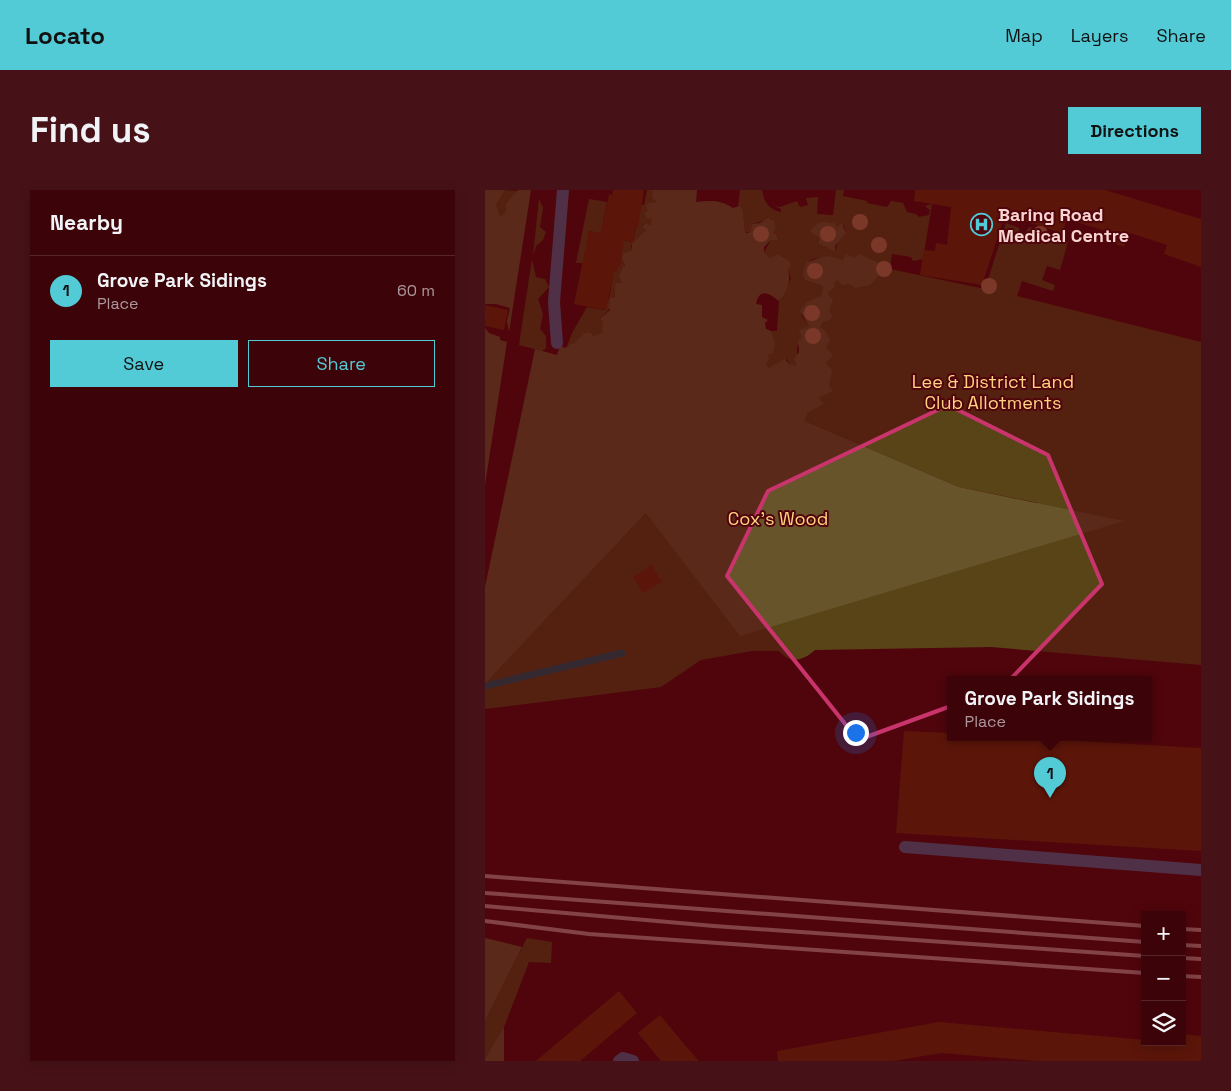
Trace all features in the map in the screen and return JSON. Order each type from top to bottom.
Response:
[{"type":"street","points":[[557,343],[554,302],[563,190]]},
{"type":"street","points":[[905,848],[1201,870]]},
{"type":"street","points":[[619,1061],[623,1058],[633,1061]]},
{"type":"highlighted area","points":[[948,405],[1048,455],[1102,584],[1003,687],[858,740],[727,576],[768,491]]},
{"type":"green space","points":[[485,190],[505,190],[496,205],[500,217],[506,212],[506,204],[518,190],[531,190],[509,332],[507,321],[510,308],[496,304],[485,304]]},
{"type":"green space","points":[[505,190],[518,191],[506,208],[507,212],[499,218],[496,205]]},
{"type":"green space","points":[[647,190],[653,190],[653,198],[656,200],[646,217],[652,219],[650,225],[646,223],[642,225],[646,230],[631,246],[632,250],[626,253],[622,259],[625,267],[623,283],[615,288],[611,305],[600,319],[603,323],[603,333],[593,336],[587,332],[583,333],[583,337],[579,337],[574,344],[566,349],[572,333],[587,307],[605,310],[610,295],[613,272],[616,272],[617,267],[620,267],[622,240],[633,242],[640,204],[644,205]]},
{"type":"green space","name":"Cox's Wood","points":[[653,190],[697,190],[696,202],[719,202],[733,208],[740,206],[743,211],[745,232],[747,233],[750,232],[752,224],[760,223],[768,218],[774,221],[776,229],[773,233],[776,234],[778,240],[771,240],[764,247],[764,252],[770,258],[778,254],[790,262],[791,266],[788,269],[788,286],[779,301],[763,293],[758,298],[756,304],[762,305],[762,317],[768,320],[765,323],[766,329],[771,331],[775,344],[773,353],[768,355],[769,359],[766,364],[768,368],[785,359],[789,364],[797,366],[794,359],[799,352],[798,341],[802,338],[799,330],[809,326],[800,311],[807,302],[821,296],[823,286],[805,280],[803,272],[807,262],[827,256],[843,260],[846,254],[854,258],[859,254],[877,262],[879,275],[870,285],[855,288],[850,284],[842,285],[838,280],[833,283],[835,286],[827,294],[833,300],[829,310],[832,316],[830,320],[822,322],[820,328],[825,330],[830,341],[826,347],[833,356],[825,363],[832,370],[829,387],[833,391],[819,398],[824,404],[807,413],[805,421],[959,487],[1124,521],[740,636],[646,513],[485,684],[485,587],[535,349],[557,355],[560,346],[566,348],[570,344],[574,344],[579,337],[583,336],[583,333],[589,332],[593,336],[602,333],[603,323],[600,319],[610,310],[608,305],[611,303],[609,299],[615,297],[615,286],[617,283],[622,283],[619,276],[625,266],[622,259],[623,254],[632,250],[632,244],[646,230],[642,226],[646,223],[650,225],[652,219],[647,218],[644,213],[648,211],[646,206],[649,203],[656,202],[652,197]]},
{"type":"green space","name":"Lee & District Land Club Allotments","points":[[740,190],[762,190],[768,205],[781,212],[781,209],[775,206],[780,207],[797,201],[800,207],[808,205],[806,198],[818,197],[817,214],[833,215],[836,190],[844,190],[843,196],[887,207],[891,201],[903,203],[907,212],[916,214],[919,217],[929,215],[930,210],[925,206],[932,204],[923,259],[913,261],[911,257],[892,254],[890,269],[985,289],[1006,223],[1019,228],[1019,231],[1025,233],[1029,227],[1038,229],[1035,239],[1040,242],[1046,240],[1047,235],[1050,235],[1049,240],[1055,242],[1057,239],[1068,242],[1060,270],[1047,266],[1042,280],[1055,285],[1053,291],[1022,281],[1017,296],[1201,342],[1201,665],[991,647],[815,650],[806,657],[797,660],[788,658],[779,651],[752,651],[701,660],[661,687],[485,709],[485,684],[646,513],[1038,503],[959,487],[805,421],[829,258],[813,259],[807,262],[805,280],[823,286],[821,296],[810,302],[801,315],[809,326],[801,333],[803,338],[797,347],[797,367],[789,364],[787,359],[768,368],[765,364],[768,360],[768,355],[773,350],[771,331],[777,331],[779,301],[791,278],[788,269],[789,262],[780,255],[770,258],[764,252],[771,240],[778,239],[776,234],[773,233],[776,229],[771,219],[752,224],[750,232],[745,232],[743,211],[738,206]],"holes":[[[831,222],[837,227],[844,225],[846,233],[840,237],[835,251],[832,248],[825,247],[813,229]]]},
{"type":"green space","points":[[539,199],[543,208],[540,227],[546,232],[543,240],[536,246],[533,256]]},
{"type":"green space","points":[[589,199],[607,202],[601,233],[589,231],[584,263],[576,263]]},
{"type":"green space","points":[[818,223],[834,223],[837,227],[842,223],[846,233],[835,246],[835,251],[819,244],[819,238],[810,231]]},
{"type":"green space","points":[[532,259],[536,277],[545,279],[549,287],[538,299],[543,314],[540,329],[546,336],[546,348],[542,351],[519,345]]},
{"type":"green space","points":[[485,328],[489,333],[500,337],[500,340],[507,342],[485,485]]},
{"type":"green space","points":[[485,938],[522,947],[485,1021]]},
{"type":"green space","points":[[527,938],[552,942],[551,963],[529,962],[504,1027],[485,1061],[485,1021]]},
{"type":"green space","points":[[504,1027],[504,1061],[485,1061],[485,1059]]},
{"type":"building","points":[[613,190],[644,190],[638,228],[635,227],[633,242],[624,240],[620,267],[617,267],[616,272],[614,272],[606,310],[574,304],[589,231],[601,233],[609,194],[612,195]]},
{"type":"building","points":[[915,190],[1105,190],[1201,219],[1201,267],[1164,254],[1167,245],[1130,233],[1124,247],[1102,239],[1105,231],[1067,219],[1062,233],[1005,215],[982,285],[920,275],[924,250],[935,251],[936,243],[947,245],[951,207],[914,201]]},
{"type":"building","points":[[485,305],[508,310],[504,330],[485,326]]},
{"type":"building","points":[[652,565],[662,582],[643,593],[633,577]]},
{"type":"building","points":[[904,731],[947,733],[947,741],[1078,741],[1201,748],[1201,851],[896,833]]},
{"type":"building","points":[[619,991],[637,1013],[580,1061],[536,1061]]},
{"type":"building","points":[[660,1015],[699,1061],[661,1061],[638,1033]]},
{"type":"building","points":[[939,1022],[1141,1040],[1141,1046],[1186,1046],[1186,1034],[1201,1036],[1201,1061],[1037,1061],[941,1053],[894,1061],[778,1061],[777,1051]]},
{"type":"waterway","points":[[485,686],[622,653]]},
{"type":"railway","points":[[485,876],[1141,926]]},
{"type":"railway","points":[[485,893],[1141,942]]},
{"type":"railway","points":[[485,906],[714,926],[1141,956]]},
{"type":"railway","points":[[485,921],[589,934],[1141,973]]},
{"type":"railway","points":[[1186,929],[1201,930]]},
{"type":"railway","points":[[1186,945],[1201,946]]},
{"type":"railway","points":[[1186,958],[1201,959]]},
{"type":"railway","points":[[1186,976],[1201,977]]},
{"type":"place","name":"Baring Road Medical Centre","points":[[982,225]]},
{"type":"place","name":"Grove Park Sidings","points":[[1050,798]]}]
